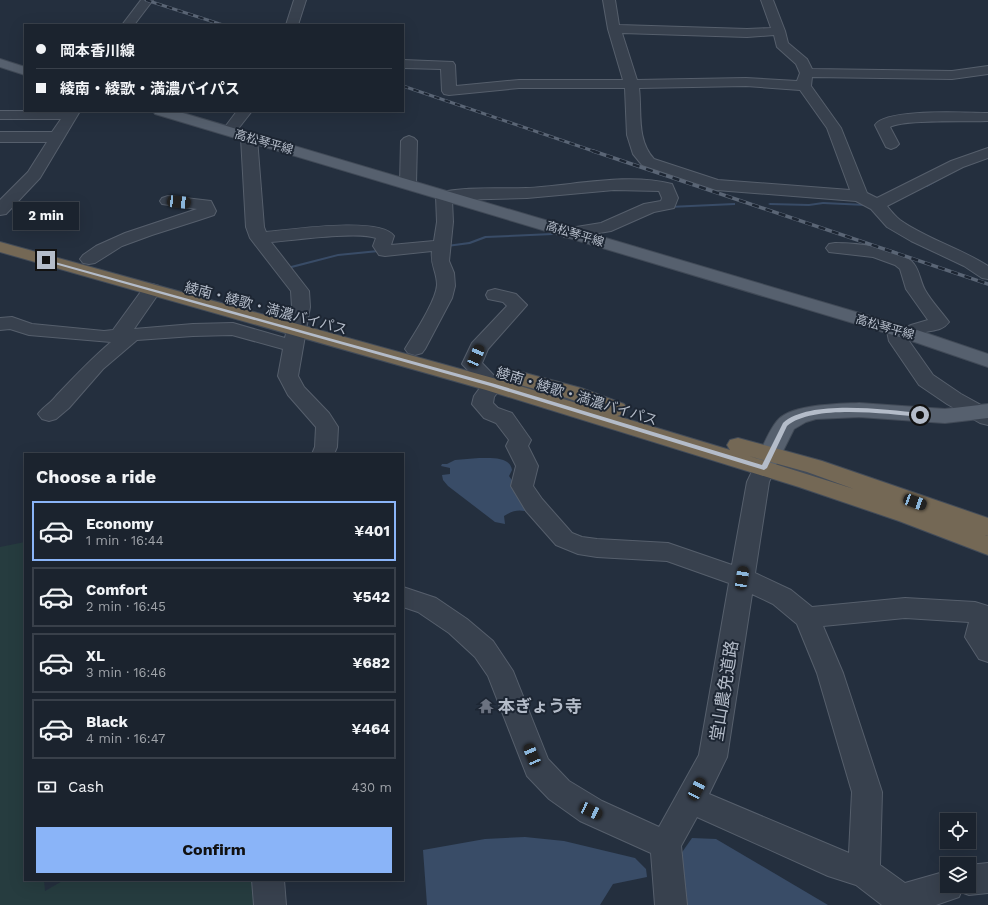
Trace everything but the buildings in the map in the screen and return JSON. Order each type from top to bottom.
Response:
[{"type":"highway","name":"綾南・綾歌・満濃バイパス","points":[[0,235],[89,259],[296,331],[415,349],[574,393],[767,461],[808,481],[893,510],[988,546]]},
{"type":"highway","name":"綾南・綾歌・満濃バイパス","points":[[0,247],[296,331],[767,461],[814,466],[988,527]]},
{"type":"main road","points":[[0,63],[24,71]]},
{"type":"main road","name":"高松琴平線","points":[[163,112],[904,332],[988,361]]},
{"type":"main road","points":[[767,461],[785,425],[790,420],[806,415],[854,410],[941,416],[985,414]]},
{"type":"street","points":[[129,24],[147,0]]},
{"type":"street","points":[[292,24],[300,0]]},
{"type":"street","points":[[609,0],[609,9],[614,29],[631,84],[632,121],[640,156],[648,162],[716,185],[860,196],[877,205],[893,223],[917,237],[970,262],[988,274]]},
{"type":"street","points":[[767,0],[780,31],[782,44],[802,62],[806,80],[834,128],[860,196]]},
{"type":"street","points":[[614,29],[747,33],[780,31]]},
{"type":"street","points":[[404,64],[448,65],[449,91],[519,84],[746,82],[919,73],[952,75],[988,70]]},
{"type":"street","points":[[228,131],[244,112]]},
{"type":"street","points":[[0,116],[71,113]]},
{"type":"street","points":[[0,210],[6,198],[34,175],[52,148],[56,137],[71,113]]},
{"type":"street","points":[[891,144],[882,125],[891,120],[946,117],[988,117]]},
{"type":"street","points":[[0,137],[56,137]]},
{"type":"street","points":[[249,138],[255,227],[259,238],[300,291],[301,307],[288,376],[295,390],[321,418],[327,428],[326,447],[323,453]]},
{"type":"street","points":[[408,184],[410,140]]},
{"type":"street","points":[[877,205],[957,164],[988,153]]},
{"type":"street","points":[[415,349],[443,298],[446,286],[445,273],[440,261],[445,222],[444,196],[526,193],[647,184],[666,187],[670,198],[668,204],[650,208],[605,227],[570,233]]},
{"type":"street","points":[[89,259],[105,248],[133,236],[186,220],[208,210],[205,205],[168,201]]},
{"type":"street","points":[[259,238],[355,230],[374,231],[385,236],[382,246],[385,251],[441,245]]},
{"type":"street","points":[[836,248],[867,250],[906,264],[914,288],[939,322],[933,325],[917,327],[904,332],[899,341],[926,380],[954,399],[985,414]]},
{"type":"street","points":[[49,414],[62,403],[96,365],[125,336],[152,290]]},
{"type":"street","points":[[495,295],[510,298],[518,305],[479,347],[472,364],[492,385],[484,396],[482,404],[491,413],[504,418],[520,440],[517,446],[527,466],[522,486],[534,504],[564,539],[578,545],[597,548],[668,552],[742,578],[782,597],[807,618],[830,673],[866,792],[864,872]]},
{"type":"street","points":[[0,324],[12,323],[30,329],[104,337],[193,330],[296,331]]},
{"type":"street","name":"堂山農免道路","points":[[666,845],[713,757],[758,482],[767,461]]},
{"type":"street","points":[[404,597],[427,605],[458,626],[484,649],[500,671],[537,767],[559,790],[591,811],[666,845],[670,905]]},
{"type":"street","points":[[807,618],[905,608],[975,612],[988,617]]},
{"type":"street","points":[[988,621],[982,622],[978,637],[988,651]]},
{"type":"street","points":[[691,800],[839,865],[864,872],[900,900],[940,888]]},
{"type":"street","points":[[976,879],[988,878]]},
{"type":"street","points":[[268,881],[270,905]]},
{"type":"green space","points":[[24,542],[24,881],[44,881],[45,891],[62,881],[262,881],[262,905],[0,905],[0,547]]},
{"type":"water","points":[[479,458],[499,459],[508,462],[512,470],[509,476],[535,513],[531,518],[530,513],[517,511],[511,512],[504,516],[505,524],[495,522],[448,486],[443,480],[442,475],[450,474],[450,468],[441,466],[442,464],[447,464],[455,460]]},
{"type":"water","points":[[525,837],[564,841],[635,858],[646,869],[647,877],[613,884],[600,905],[427,905],[423,850],[485,839]]},
{"type":"water","points":[[692,838],[716,839],[828,905],[685,905],[678,858]]},
{"type":"waterway","points":[[926,186],[941,178]]},
{"type":"waterway","points":[[770,204],[809,205],[823,203],[866,205]]},
{"type":"waterway","points":[[669,207],[734,204]]},
{"type":"waterway","points":[[447,246],[470,243],[485,237],[552,234]]},
{"type":"waterway","points":[[288,268],[338,255],[378,251]]},
{"type":"railway","points":[[146,0],[220,24]]},
{"type":"railway","points":[[404,86],[596,152]]},
{"type":"railway","points":[[593,151],[988,284]]},
{"type":"place","name":"本ぎょう寺","points":[[486,706]]},
{"type":"route","points":[[46,260],[492,385],[764,468],[781,431],[790,420],[806,415],[838,410],[877,410],[920,415]]}]
